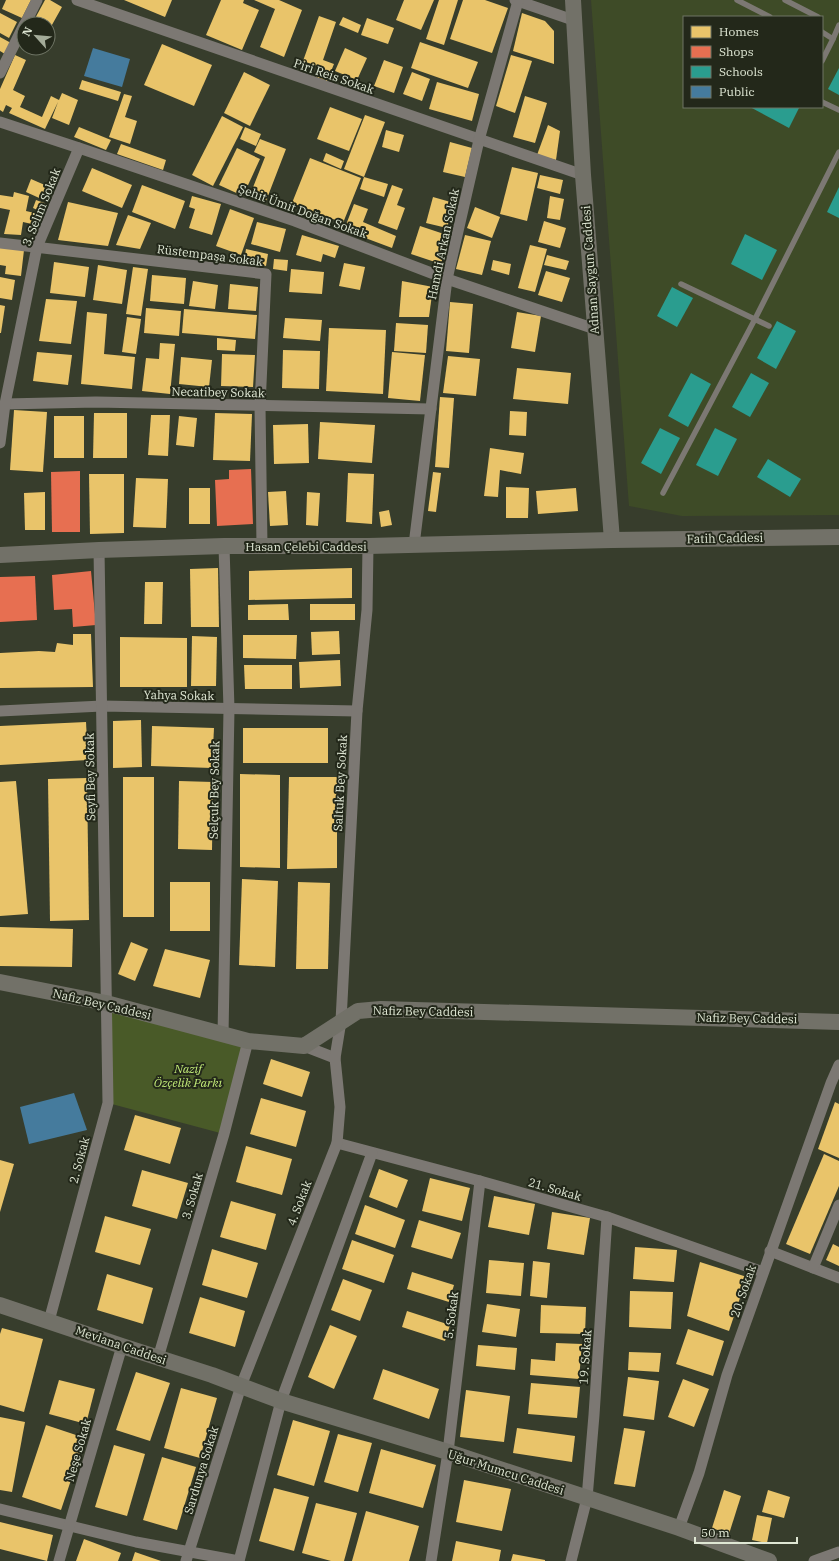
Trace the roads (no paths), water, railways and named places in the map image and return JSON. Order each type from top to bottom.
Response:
[{"type":"street","points":[[29,16],[37,0]]},
{"type":"street","name":"Piri Reis Sokak","points":[[77,0],[583,175]]},
{"type":"street","points":[[516,0],[573,20]]},
{"type":"street","name":"Hamdi Arkan Sokak","points":[[414,545],[447,279],[479,140],[516,0]]},
{"type":"street","name":"Adnan Saygun Caddesi","points":[[573,0],[583,175],[612,540]]},
{"type":"street","points":[[0,73],[16,41]]},
{"type":"street","name":"Şehit Ümit Doğan Sokak","points":[[0,122],[295,221],[447,279],[595,329]]},
{"type":"street","name":"3. Selim Sokak","points":[[0,444],[1,423],[37,247],[79,148]]},
{"type":"street","name":"Rüstempaşa Sokak","points":[[0,243],[266,274],[260,406],[262,546]]},
{"type":"street","name":"Necatibey Sokak","points":[[5,404],[96,402],[431,409]]},
{"type":"street","name":"Fatih Caddesi","points":[[612,540],[839,537]]},
{"type":"street","name":"Hasan Çelebi Caddesi","points":[[0,555],[224,546],[368,546],[612,540]]},
{"type":"street","name":"Selçuk Bey Sokak","points":[[223,1035],[229,709],[224,546]]},
{"type":"street","name":"Saltuk Bey Sokak","points":[[341,1021],[357,711],[367,610],[368,546]]},
{"type":"street","name":"Seyfi Bey Sokak","points":[[99,550],[106,1003]]},
{"type":"street","name":"Yahya Sokak","points":[[0,711],[102,706],[357,711]]},
{"type":"street","name":"Nafiz Bey Caddesi","points":[[0,982],[106,1003],[248,1041],[304,1046],[358,1011],[380,1009],[839,1022]]},
{"type":"street","name":"2. Sokak","points":[[49,1321],[108,1103],[106,1003]]},
{"type":"street","name":"4. Sokak","points":[[241,1386],[337,1143],[340,1107],[335,1058],[341,1021]]},
{"type":"street","name":"3. Sokak","points":[[158,1358],[224,1134],[248,1041]]},
{"type":"street","points":[[304,1046],[335,1058]]},
{"type":"street","name":"20. Sokak","points":[[679,1528],[699,1473],[727,1375],[828,1090],[839,1065]]},
{"type":"street","name":"21. Sokak","points":[[337,1143],[607,1217],[763,1272]]},
{"type":"street","points":[[0,1509],[188,1556],[239,1561],[281,1401],[372,1153]]},
{"type":"street","name":"5. Sokak","points":[[431,1561],[448,1452],[480,1181]]},
{"type":"street","points":[[813,1268],[839,1205]]},
{"type":"street","name":"19. Sokak","points":[[571,1561],[587,1498],[607,1217]]},
{"type":"street","points":[[770,1251],[839,1278]]},
{"type":"street","name":"Mevlana Caddesi","points":[[0,1305],[241,1386]]},
{"type":"street","name":"Neşe Sokak","points":[[59,1561],[122,1346]]},
{"type":"street","name":"Uğur Mumcu Caddesi","points":[[241,1386],[281,1401],[448,1452],[679,1528],[769,1561]]},
{"type":"street","name":"Sardunya Sokak","points":[[188,1556],[241,1386]]},
{"type":"street","points":[[814,1561],[839,1552]]},
{"type":"lane","points":[[737,0],[768,16]]},
{"type":"lane","points":[[785,0],[816,16]]},
{"type":"lane","points":[[823,59],[839,25]]},
{"type":"lane","points":[[823,33],[833,39]]},
{"type":"lane","points":[[823,102],[839,110]]},
{"type":"lane","points":[[663,493],[755,319],[839,152]]},
{"type":"lane","points":[[681,284],[768,326]]},
{"type":"park label","name":"Nazif Özçelik Parkı","points":[[188,1075]]}]
